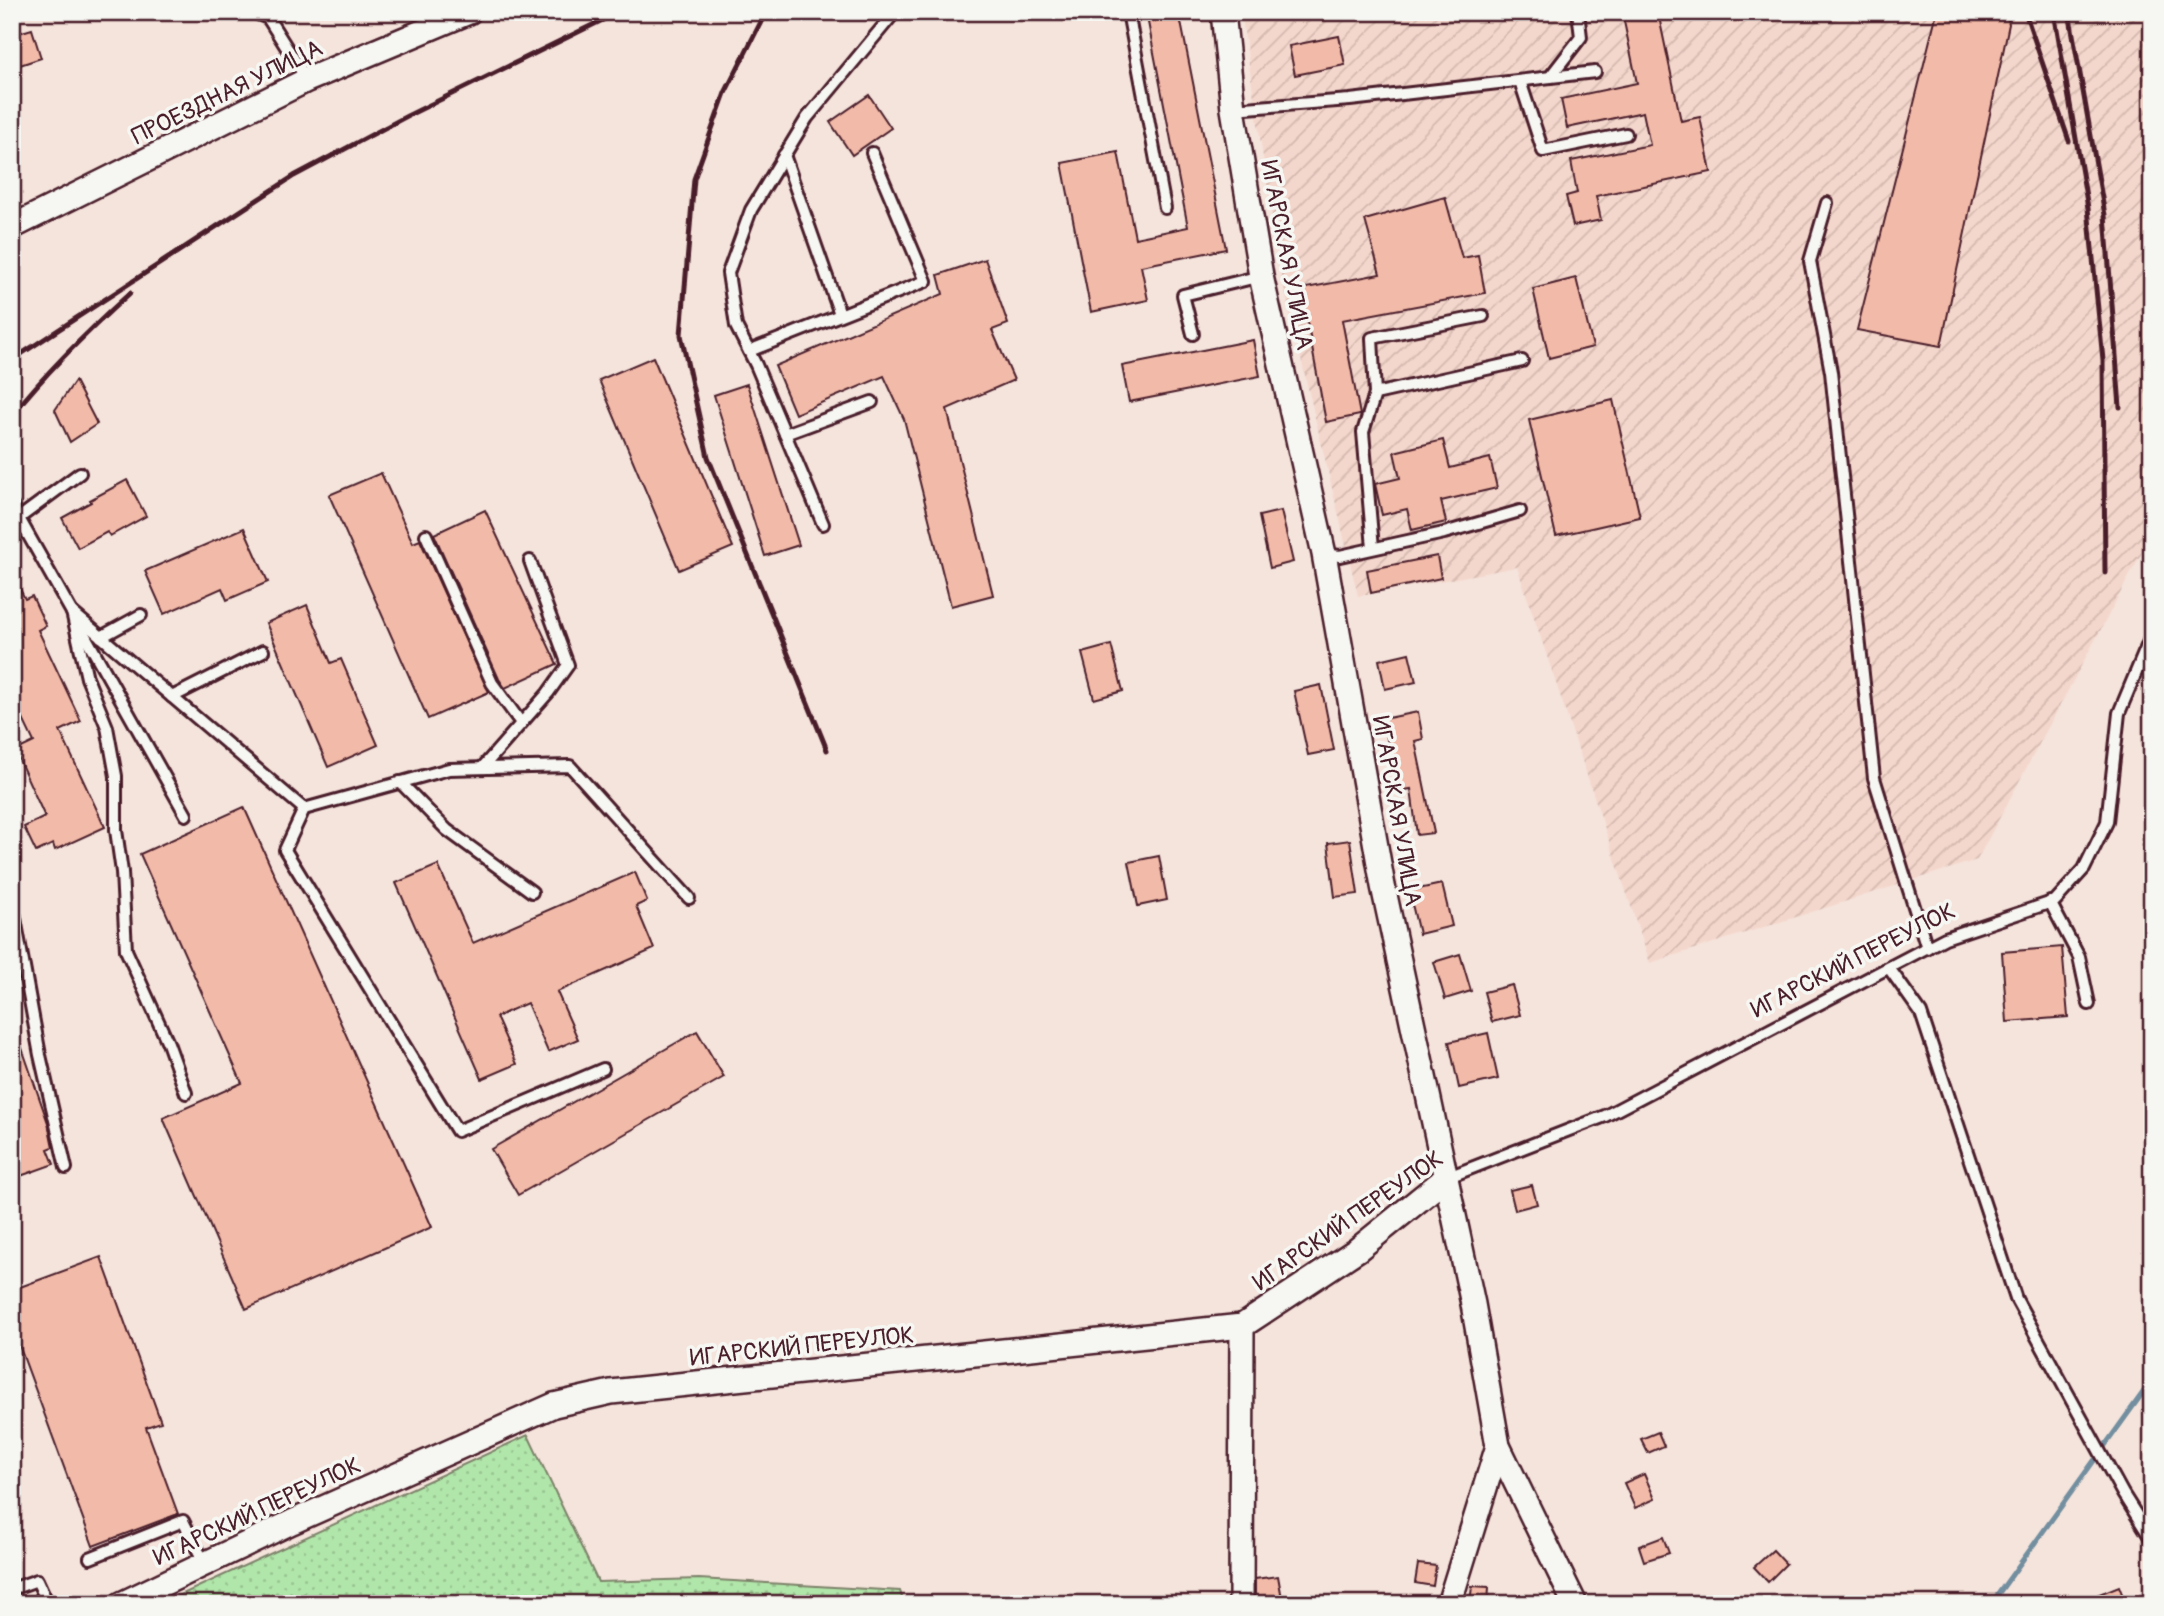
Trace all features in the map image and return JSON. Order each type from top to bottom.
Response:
[{"type":"street","name":"ПРОЕЗДНАЯ УЛИЦА","points":[[12,227],[307,80],[469,12]]},
{"type":"street","name":"ИГАРСКАЯ УЛИЦА","points":[[1223,12],[1233,108],[1261,276],[1324,554],[1383,886],[1473,1304],[1498,1446],[1575,1604]]},
{"type":"street","name":"ИГАРСКИЙ ПЕРЕУЛОК","points":[[121,1604],[292,1522],[554,1405],[611,1392],[1242,1326],[1357,1250],[1446,1178]]},
{"type":"street","points":[[1241,1604],[1242,1326]]},
{"type":"street","points":[[1448,1604],[1498,1446]]},
{"type":"lane","points":[[253,12],[268,18],[307,80]]},
{"type":"lane","points":[[823,524],[736,326],[728,273],[751,209],[807,118],[895,12]]},
{"type":"lane","points":[[1128,12],[1165,208]]},
{"type":"lane","points":[[1550,77],[1581,37],[1578,12]]},
{"type":"lane","points":[[1233,108],[1350,100],[1595,72]]},
{"type":"lane","points":[[1521,81],[1543,151],[1626,134]]},
{"type":"lane","points":[[749,351],[926,281],[873,153]]},
{"type":"lane","points":[[784,155],[840,314]]},
{"type":"lane","points":[[1827,203],[1810,261],[1831,372],[1874,778],[1927,948]]},
{"type":"lane","points":[[1193,334],[1183,295],[1261,276]]},
{"type":"lane","points":[[1373,548],[1363,432],[1375,394],[1372,338],[1483,316]]},
{"type":"lane","points":[[1375,394],[1522,361]]},
{"type":"lane","points":[[785,434],[872,402]]},
{"type":"lane","points":[[19,518],[80,473]]},
{"type":"lane","points":[[12,506],[186,815]]},
{"type":"lane","points":[[1324,554],[1340,556],[1444,533],[1520,510]]},
{"type":"lane","points":[[426,536],[492,683],[521,723]]},
{"type":"lane","points":[[482,768],[548,693],[568,665],[530,561]]},
{"type":"lane","points":[[72,612],[304,809]]},
{"type":"lane","points":[[72,612],[87,678],[107,727],[114,764],[116,830],[122,872],[126,950],[168,1044],[186,1093]]},
{"type":"lane","points":[[101,637],[141,615]]},
{"type":"lane","name":"ИГАРСКИЙ ПЕРЕУЛОК","points":[[1446,1178],[1605,1116],[1945,938],[2055,901],[2084,869],[2107,822],[2119,713],[2152,634]]},
{"type":"lane","points":[[172,697],[263,651]]},
{"type":"lane","points":[[603,1069],[457,1131],[285,850],[304,809],[449,769],[570,766],[689,898]]},
{"type":"lane","points":[[400,782],[447,830],[532,892]]},
{"type":"lane","points":[[12,902],[40,1055],[66,1168]]},
{"type":"lane","points":[[2050,902],[2079,957],[2089,1004]]},
{"type":"lane","points":[[1889,968],[1922,1013],[2016,1299],[2123,1494],[2152,1540]]},
{"type":"lane","points":[[89,1558],[183,1521],[205,1564]]},
{"type":"lane","points":[[12,1589],[37,1580],[48,1604]]},
{"type":"shaded area","points":[[1241,12],[2152,12],[2152,534],[1977,860],[1650,963],[1517,567],[1358,596],[1281,276]]},
{"type":"green space","points":[[528,1435],[598,1582],[699,1579],[900,1591],[904,1604],[161,1604]]},
{"type":"building","points":[[1146,12],[1179,12],[1226,249],[1141,266],[1148,300],[1091,312],[1062,163],[1118,152],[1135,238],[1188,227]]},
{"type":"building","points":[[1622,12],[1658,12],[1681,121],[1700,117],[1711,172],[1596,196],[1601,220],[1573,226],[1566,196],[1577,193],[1571,161],[1650,145],[1643,112],[1567,128],[1561,99],[1637,83]]},
{"type":"building","points":[[1937,12],[2007,12],[2009,24],[1941,346],[1857,330]]},
{"type":"building","points":[[32,29],[41,58],[20,65],[12,35]]},
{"type":"building","points":[[1339,36],[1345,65],[1295,75],[1289,46]]},
{"type":"building","points":[[869,95],[891,128],[852,155],[830,122]]},
{"type":"building","points":[[1445,197],[1462,258],[1478,255],[1485,293],[1342,320],[1360,415],[1326,422],[1301,289],[1380,274],[1365,220]]},
{"type":"building","points":[[985,259],[1008,324],[992,330],[1014,380],[947,409],[993,595],[951,606],[904,419],[884,376],[795,414],[775,366],[943,294],[938,275]]},
{"type":"building","points":[[1576,278],[1593,347],[1549,358],[1533,289]]},
{"type":"building","points":[[1253,340],[1260,376],[1129,402],[1122,366]]},
{"type":"building","points":[[653,357],[733,547],[679,570],[599,380]]},
{"type":"building","points":[[75,381],[97,424],[70,442],[55,410]]},
{"type":"building","points":[[747,384],[799,545],[765,556],[714,395]]},
{"type":"building","points":[[1613,400],[1640,517],[1556,536],[1529,420]]},
{"type":"building","points":[[1443,440],[1450,468],[1490,458],[1497,488],[1441,501],[1446,522],[1412,530],[1407,509],[1382,515],[1375,484],[1400,478],[1394,452]]},
{"type":"building","points":[[381,473],[413,543],[420,540],[489,692],[428,719],[329,495]]},
{"type":"building","points":[[127,480],[146,516],[110,536],[107,532],[78,548],[62,518]]},
{"type":"building","points":[[485,510],[557,664],[505,688],[434,534]]},
{"type":"building","points":[[1281,511],[1293,562],[1270,568],[1259,516]]},
{"type":"building","points":[[244,528],[268,582],[227,600],[222,588],[164,614],[145,571]]},
{"type":"building","points":[[1437,556],[1441,578],[1371,593],[1367,570]]},
{"type":"building","points":[[12,573],[25,599],[32,596],[46,626],[38,630],[81,721],[60,731],[105,827],[55,850],[53,844],[36,852],[24,827],[45,817],[15,751],[34,742],[12,696]]},
{"type":"building","points":[[307,605],[331,663],[341,659],[378,745],[328,767],[266,623]]},
{"type":"building","points":[[1111,645],[1123,691],[1094,699],[1082,653]]},
{"type":"building","points":[[1409,653],[1416,682],[1385,689],[1379,660]]},
{"type":"building","points":[[1321,685],[1334,750],[1308,755],[1294,691]]},
{"type":"building","points":[[1418,712],[1423,739],[1415,741],[1434,833],[1417,835],[1411,789],[1398,791],[1383,719]]},
{"type":"building","points":[[244,807],[432,1227],[246,1309],[163,1118],[242,1083],[140,854]]},
{"type":"building","points":[[1350,840],[1358,894],[1335,897],[1328,843]]},
{"type":"building","points":[[1159,856],[1167,900],[1138,906],[1129,862]]},
{"type":"building","points":[[438,865],[473,943],[635,872],[647,901],[636,906],[654,949],[557,992],[578,1039],[548,1052],[527,1003],[496,1017],[517,1064],[482,1079],[396,883]]},
{"type":"building","points":[[1442,884],[1452,926],[1419,934],[1409,891]]},
{"type":"building","points":[[2062,947],[2068,1017],[2007,1022],[2002,952]]},
{"type":"building","points":[[1460,954],[1471,991],[1445,999],[1434,962]]},
{"type":"building","points":[[1512,985],[1520,1015],[1492,1022],[1484,992]]},
{"type":"building","points":[[12,1028],[15,1028],[48,1123],[53,1147],[48,1149],[54,1164],[12,1179]]},
{"type":"building","points":[[697,1031],[724,1077],[518,1195],[491,1149]]},
{"type":"building","points":[[1488,1033],[1498,1079],[1459,1088],[1449,1042]]},
{"type":"building","points":[[1532,1185],[1537,1204],[1515,1210],[1510,1190]]},
{"type":"building","points":[[101,1257],[161,1422],[146,1427],[178,1514],[93,1546],[12,1326],[12,1290]]},
{"type":"building","points":[[1658,1432],[1664,1446],[1648,1453],[1641,1439]]},
{"type":"building","points":[[1644,1474],[1655,1499],[1635,1508],[1624,1483]]},
{"type":"building","points":[[1663,1537],[1669,1553],[1644,1561],[1639,1546]]},
{"type":"building","points":[[1773,1550],[1786,1564],[1768,1582],[1754,1567]]},
{"type":"building","points":[[1418,1564],[1436,1566],[1433,1586],[1415,1583]]},
{"type":"building","points":[[1278,1576],[1283,1604],[1255,1604],[1255,1579]]},
{"type":"building","points":[[1472,1586],[1489,1587],[1488,1604],[1470,1604]]},
{"type":"building","points":[[2119,1586],[2126,1604],[2077,1604],[2077,1603]]},
{"type":"waterway","points":[[1991,1604],[2152,1380]]},
{"type":"railway","points":[[12,360],[294,176],[407,116],[619,12]]},
{"type":"railway","points":[[766,12],[725,93],[694,179],[681,335],[708,457],[827,750]]},
{"type":"railway","points":[[2025,12],[2069,141]]},
{"type":"railway","points":[[2054,12],[2088,208],[2103,360],[2105,573]]},
{"type":"railway","points":[[2069,12],[2105,215],[2120,407]]},
{"type":"railway","points":[[12,415],[69,351],[130,293]]}]
